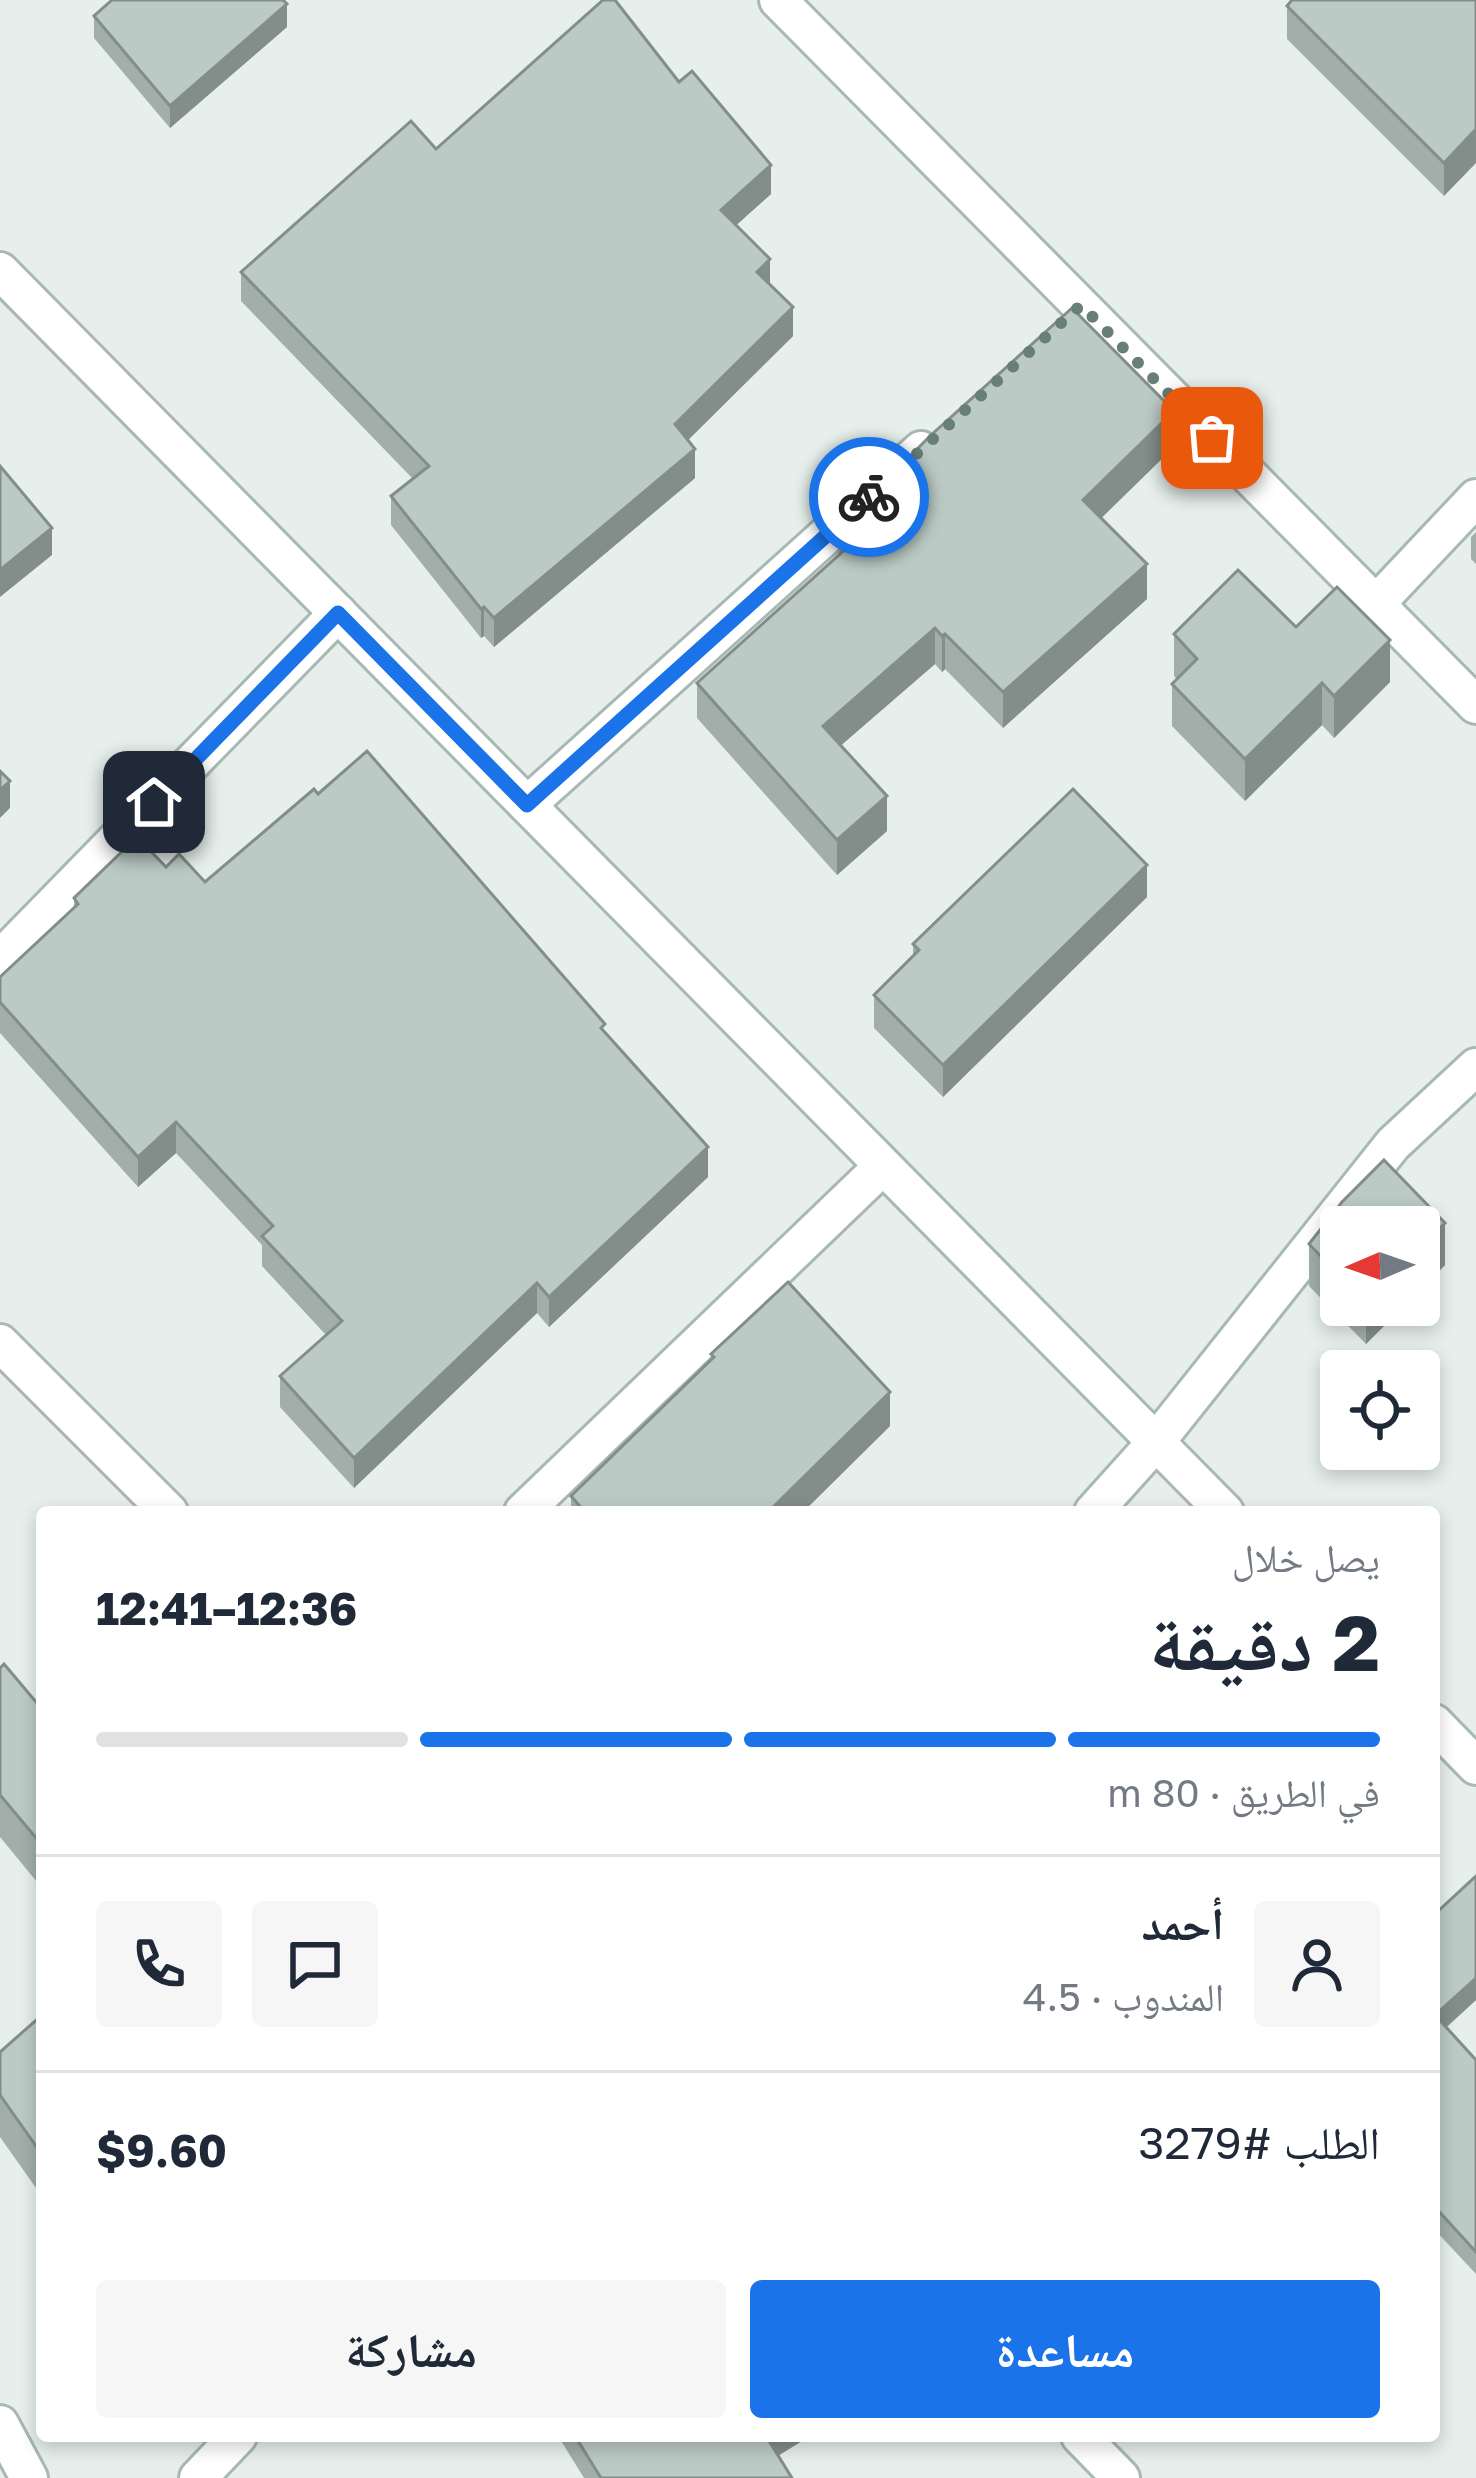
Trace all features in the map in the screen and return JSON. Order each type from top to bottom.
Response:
[{"type":"street","points":[[778,0],[1072,313],[1476,705]]},
{"type":"street","points":[[0,271],[1219,1506]]},
{"type":"street","points":[[527,805],[942,430]]},
{"type":"street","points":[[1376,604],[1476,499]]},
{"type":"street","points":[[0,959],[338,613]]},
{"type":"street","points":[[1098,1506],[1156,1442],[1394,1144],[1476,1066]]},
{"type":"street","points":[[529,1506],[883,1166]]},
{"type":"street","points":[[0,1343],[163,1506]]},
{"type":"street","points":[[1440,1729],[1476,1766]]},
{"type":"street","points":[[0,2424],[29,2478]]},
{"type":"street","points":[[198,2478],[232,2442]]},
{"type":"street","points":[[1087,2442],[1121,2478]]},
{"type":"building","points":[[112,0],[283,0],[287,4],[170,106],[94,16]]},
{"type":"building","points":[[603,0],[615,0],[679,82],[692,71],[771,165],[721,210],[770,259],[757,272],[793,307],[675,424],[695,449],[494,618],[481,609],[391,496],[429,466],[241,272],[411,121],[436,149]]},
{"type":"building","points":[[1292,0],[1476,0],[1476,129],[1444,163],[1287,6]]},
{"type":"building","points":[[1072,308],[1174,411],[1083,500],[1147,564],[1003,692],[935,628],[823,726],[887,796],[837,840],[697,683],[851,544],[838,529],[930,436]]},
{"type":"building","points":[[0,466],[52,528],[0,570]]},
{"type":"building","points":[[1238,570],[1296,627],[1337,587],[1390,640],[1334,696],[1322,683],[1245,759],[1172,684],[1197,659],[1174,634]]},
{"type":"building","points":[[367,751],[708,1147],[549,1297],[537,1283],[354,1458],[280,1376],[342,1321],[262,1236],[273,1226],[176,1122],[138,1157],[0,1002],[0,977],[78,904],[74,898],[137,837],[166,867],[179,854],[205,882],[314,789],[318,794]]},
{"type":"building","points":[[0,771],[10,781],[0,790]]},
{"type":"building","points":[[1073,789],[1147,865],[943,1065],[874,995],[919,950],[913,944]]},
{"type":"building","points":[[1384,1160],[1429,1206],[1339,1206]]},
{"type":"building","points":[[1320,1230],[1320,1255],[1309,1244]]},
{"type":"building","points":[[788,1282],[890,1392],[774,1506],[580,1506],[571,1496],[714,1357],[711,1354]]},
{"type":"building","points":[[4,1664],[36,1702],[36,1838],[0,1795],[0,1668]]},
{"type":"building","points":[[1476,1876],[1476,1978],[1440,2010],[1440,1909]]},
{"type":"building","points":[[36,2020],[36,2146],[0,2095],[0,2052]]},
{"type":"building","points":[[1440,2020],[1476,2060],[1476,2252],[1440,2213]]},
{"type":"building","points":[[579,2442],[770,2442],[792,2478],[601,2478]]},
{"type":"way so far","points":[[869,497],[1081,305],[1212,438]]},
{"type":"route","points":[[154,802],[338,613],[527,805],[869,497]]}]
